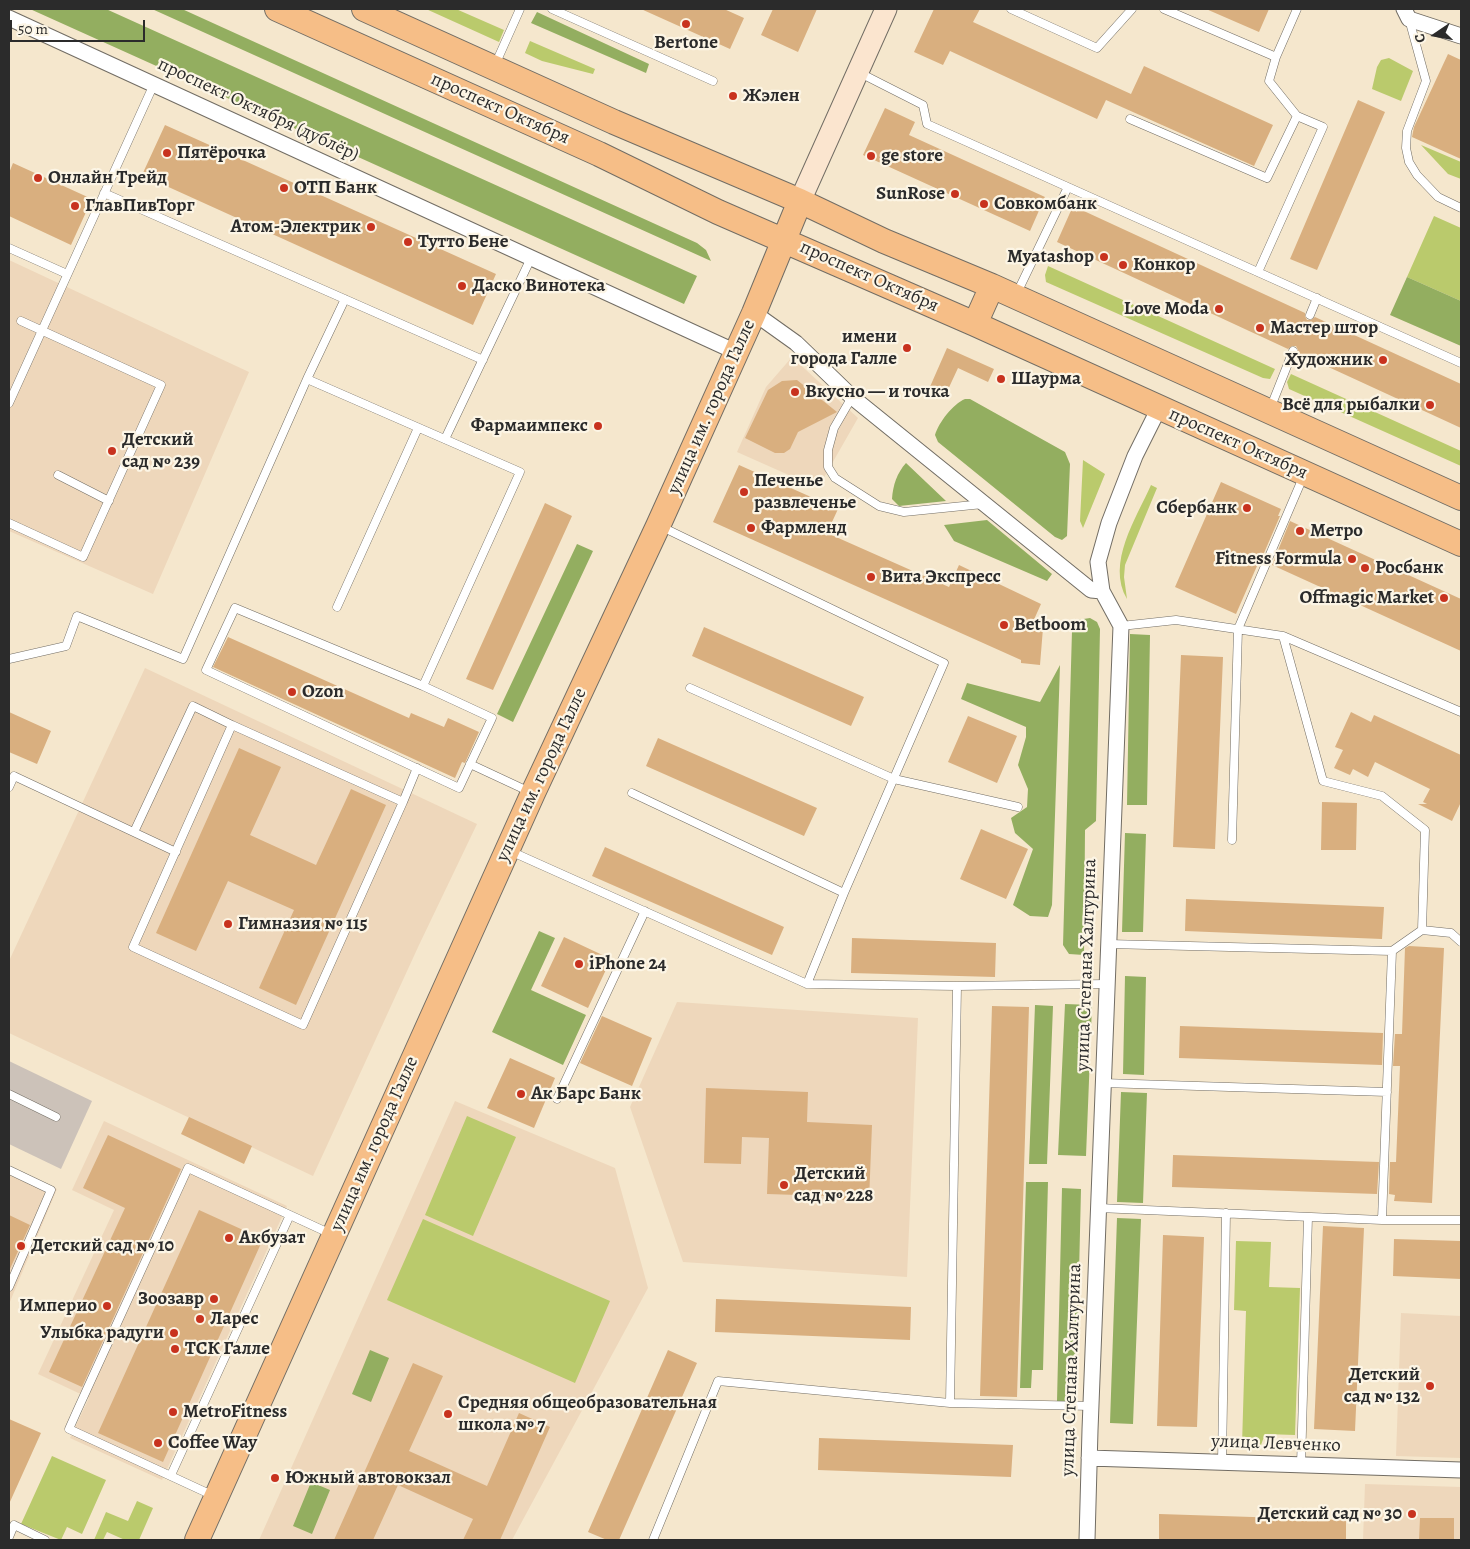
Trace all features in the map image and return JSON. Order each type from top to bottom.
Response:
[{"type":"main road","name":"проспект Октября","points":[[277,9],[600,154],[718,212],[975,324],[1461,544]]},
{"type":"main road","name":"проспект Октября","points":[[364,9],[614,122],[800,201],[884,241],[1015,296],[1461,498]]},
{"type":"main road","name":"улица им. города Галле","points":[[197,1540],[533,793],[658,526],[754,313],[783,240],[886,9]]},
{"type":"main road","points":[[600,154],[614,122]]},
{"type":"main road","points":[[975,324],[992,286]]},
{"type":"street","points":[[1407,14],[1461,36]]},
{"type":"street","name":"проспект Октября (дублёр)","points":[[9,18],[736,352]]},
{"type":"street","points":[[754,313],[796,343],[852,397],[1091,590],[1102,592]]},
{"type":"street","points":[[1121,626],[1102,592],[1098,562],[1102,542],[1135,456],[1159,408]]},
{"type":"street","name":"улица Степана Халтурина","points":[[1087,1540],[1121,626]]},
{"type":"street","name":"улица Левченко","points":[[1089,1458],[1461,1470]]},
{"type":"lane","points":[[494,67],[520,9]]},
{"type":"lane","points":[[552,9],[714,81]]},
{"type":"lane","points":[[1011,9],[1097,48],[1132,9]]},
{"type":"lane","points":[[1164,9],[1276,58]]},
{"type":"lane","points":[[1258,272],[1323,126],[1297,116],[1269,81],[1276,58],[1297,9]]},
{"type":"lane","points":[[1407,14],[1426,81],[1407,131],[1406,148],[1409,162],[1417,175],[1438,197],[1461,208]]},
{"type":"lane","points":[[858,72],[923,105],[927,124],[1461,363]]},
{"type":"lane","points":[[9,403],[154,84]]},
{"type":"lane","points":[[1130,119],[1267,178],[1297,116]]},
{"type":"lane","points":[[1015,296],[1068,187]]},
{"type":"lane","points":[[104,193],[483,360]]},
{"type":"lane","points":[[9,248],[67,274]]},
{"type":"lane","points":[[445,439],[531,258]]},
{"type":"lane","points":[[1310,315],[1317,298]]},
{"type":"lane","points":[[9,658],[66,646],[77,616],[183,659],[307,379],[345,299]]},
{"type":"lane","points":[[9,523],[83,557],[161,385],[21,321]]},
{"type":"lane","points":[[1268,412],[1293,351]]},
{"type":"lane","points":[[307,379],[520,472],[423,686]]},
{"type":"lane","points":[[852,397],[834,428],[828,450],[828,467],[835,478],[879,506],[904,512],[985,504]]},
{"type":"lane","points":[[337,607],[418,428]]},
{"type":"lane","points":[[1232,840],[1238,629],[1304,474]]},
{"type":"lane","points":[[58,475],[109,501]]},
{"type":"lane","points":[[658,526],[944,663],[844,893],[807,984]]},
{"type":"lane","points":[[234,608],[423,686],[492,718],[459,788],[206,670],[234,608]]},
{"type":"lane","points":[[1121,626],[1176,620],[1283,636],[1461,712]]},
{"type":"lane","points":[[1283,636],[1323,781],[1382,796],[1425,830],[1422,930]]},
{"type":"lane","points":[[690,688],[894,779],[1018,807]]},
{"type":"lane","points":[[134,832],[193,706],[403,802]]},
{"type":"lane","points":[[232,725],[133,947],[303,1025],[417,768]]},
{"type":"lane","points":[[470,764],[533,793]]},
{"type":"lane","points":[[9,787],[14,776],[176,852]]},
{"type":"lane","points":[[632,794],[844,893]]},
{"type":"lane","points":[[508,850],[807,984],[958,986],[1107,984]]},
{"type":"lane","points":[[557,1099],[645,911]]},
{"type":"lane","points":[[1108,944],[1392,951],[1422,930],[1451,933],[1461,942]]},
{"type":"lane","points":[[1382,1220],[1392,951]]},
{"type":"lane","points":[[950,1404],[958,986]]},
{"type":"lane","points":[[1103,1083],[1386,1092]]},
{"type":"lane","points":[[9,1094],[56,1117]]},
{"type":"lane","points":[[216,1496],[69,1429],[76,1410],[188,1168],[334,1236]]},
{"type":"lane","points":[[9,1170],[51,1190],[9,1287]]},
{"type":"lane","points":[[1098,1208],[1382,1220],[1461,1220]]},
{"type":"lane","points":[[1222,1462],[1226,1213]]},
{"type":"lane","points":[[171,1475],[290,1215]]},
{"type":"lane","points":[[1301,1465],[1308,1217]]},
{"type":"lane","points":[[653,1540],[718,1381],[950,1404],[1091,1406]]},
{"type":"lane","points":[[9,1537],[14,1526],[45,1540]]},
{"type":"shaded area","name":"Детский сад № 239","points":[[9,260],[249,372],[153,594],[9,531]]},
{"type":"shaded area","points":[[792,357],[858,418],[818,488],[737,452],[766,387]]},
{"type":"shaded area","name":"Гимназия № 115","points":[[145,668],[477,824],[313,1176],[9,1033],[9,961]]},
{"type":"shaded area","name":"Детский сад № 228","points":[[677,1002],[918,1018],[907,1277],[683,1262],[630,1107]]},
{"type":"shaded area","points":[[9,1061],[92,1101],[61,1169],[9,1144]]},
{"type":"shaded area","name":"Средняя общеобразовательная школа № 7","points":[[455,1101],[615,1168],[648,1288],[512,1540],[259,1540]]},
{"type":"shaded area","points":[[104,1121],[287,1206],[162,1480],[70,1438],[89,1398],[38,1374],[114,1210],[72,1190]]},
{"type":"shaded area","name":"Детский сад № 10","points":[[9,1166],[57,1189],[9,1304]]},
{"type":"shaded area","name":"Детский сад № 132","points":[[1401,1313],[1461,1316],[1461,1458],[1396,1456]]},
{"type":"shaded area","name":"Детский сад № 30","points":[[1365,1484],[1461,1487],[1461,1540],[1363,1540]]},
{"type":"green space","points":[[30,9],[106,9],[697,276],[684,304]]},
{"type":"green space","points":[[152,9],[182,9],[697,243],[706,250],[711,261]]},
{"type":"green space","points":[[426,9],[456,9],[504,30],[499,42]]},
{"type":"green space","points":[[537,12],[649,64],[646,73],[531,23]]},
{"type":"green space","points":[[530,41],[595,69],[593,74],[542,61],[525,53]]},
{"type":"green space","points":[[1389,58],[1413,71],[1401,101],[1372,89],[1377,67],[1381,60]]},
{"type":"green space","points":[[1421,145],[1461,162],[1461,179],[1448,174]]},
{"type":"green space","points":[[1434,216],[1461,228],[1461,301],[1407,277]]},
{"type":"green space","points":[[1048,266],[1275,369],[1270,379],[1263,378],[1046,282],[1045,275]]},
{"type":"green space","points":[[1407,277],[1461,301],[1461,346],[1390,315]]},
{"type":"green space","points":[[1291,374],[1461,451],[1461,466],[1289,389],[1287,382]]},
{"type":"green space","points":[[965,399],[970,399],[1065,452],[1070,464],[1067,536],[1062,540],[1055,537],[938,442],[935,435],[940,425],[951,409]]},
{"type":"green space","points":[[1083,460],[1105,474],[1083,528],[1080,521]]},
{"type":"green space","points":[[906,463],[946,501],[899,506],[892,499],[894,484]]},
{"type":"green space","points":[[1151,485],[1157,488],[1125,565],[1124,577],[1127,599],[1121,585],[1121,556],[1131,527]]},
{"type":"green space","points":[[987,520],[1052,574],[1047,581],[954,541],[944,525]]},
{"type":"green space","points":[[577,544],[593,551],[513,722],[497,714]]},
{"type":"green space","points":[[1090,618],[1097,622],[1100,629],[1096,821],[1085,830],[1084,955],[1069,954],[1063,945],[1072,631],[1077,620]]},
{"type":"green space","points":[[1130,634],[1150,635],[1147,805],[1127,805]]},
{"type":"green space","points":[[1060,665],[1052,905],[1048,917],[1030,916],[1013,905],[1033,849],[1015,833],[1011,818],[1027,807],[1028,789],[1018,765],[1026,737],[1026,727],[961,699],[967,683],[1040,702]]},
{"type":"green space","points":[[1125,833],[1146,834],[1143,932],[1122,932]]},
{"type":"green space","points":[[539,931],[555,938],[531,990],[586,1015],[563,1065],[492,1032]]},
{"type":"green space","points":[[1125,976],[1146,977],[1144,1075],[1123,1074]]},
{"type":"green space","points":[[1065,1004],[1092,1005],[1086,1156],[1058,1155]]},
{"type":"green space","points":[[1035,1005],[1053,1006],[1047,1164],[1029,1164]]},
{"type":"green space","points":[[1121,1092],[1147,1093],[1143,1203],[1117,1202]]},
{"type":"green space","points":[[467,1116],[516,1137],[473,1236],[425,1215]]},
{"type":"green space","points":[[1026,1182],[1048,1182],[1043,1370],[1032,1370],[1031,1388],[1020,1388]]},
{"type":"green space","points":[[1062,1188],[1081,1189],[1076,1401],[1057,1401]]},
{"type":"green space","points":[[1117,1218],[1141,1219],[1133,1424],[1110,1423]]},
{"type":"green space","points":[[423,1219],[610,1301],[575,1383],[387,1300]]},
{"type":"green space","points":[[1236,1241],[1271,1242],[1269,1287],[1300,1288],[1295,1435],[1265,1434],[1261,1445],[1242,1445],[1246,1311],[1234,1310]]},
{"type":"green space","points":[[370,1350],[389,1358],[371,1402],[352,1394]]},
{"type":"green space","points":[[52,1456],[106,1480],[82,1534],[67,1527],[61,1540],[21,1524]]},
{"type":"green space","points":[[311,1482],[330,1490],[312,1534],[293,1526]]},
{"type":"green space","points":[[137,1501],[153,1508],[139,1540],[125,1540],[107,1532],[103,1540],[94,1540],[106,1512],[128,1521]]},
{"type":"building","points":[[641,9],[724,9],[744,18],[730,49]]},
{"type":"building","points":[[773,9],[817,9],[798,52],[761,35]]},
{"type":"building","points":[[934,9],[980,9],[973,22],[1131,94],[1144,66],[1273,125],[1254,166],[1106,100],[1097,119],[950,51],[943,65],[914,52]]},
{"type":"building","points":[[1206,9],[1269,9],[1259,32]]},
{"type":"building","points":[[1448,54],[1461,60],[1461,159],[1412,137],[1414,127]]},
{"type":"building","points":[[1358,100],[1385,112],[1317,270],[1290,259]]},
{"type":"building","points":[[885,108],[915,122],[909,135],[1045,197],[1030,231],[863,155]]},
{"type":"building","points":[[165,125],[496,274],[473,325],[142,175]]},
{"type":"building","points":[[13,163],[92,199],[71,245],[9,216],[9,173]]},
{"type":"building","points":[[1073,206],[1305,313],[1307,320],[1315,317],[1461,384],[1461,428],[1298,353],[1296,346],[1288,349],[1057,242]]},
{"type":"building","points":[[947,348],[994,369],[988,382],[958,368],[945,396],[929,389]]},
{"type":"building","points":[[797,380],[837,412],[798,432],[790,449],[784,453],[775,453],[745,438],[768,390],[782,381]]},
{"type":"building","points":[[739,465],[838,509],[827,533],[949,587],[959,565],[1041,604],[1032,624],[1043,628],[1040,665],[1021,663],[1021,660],[713,522]]},
{"type":"building","points":[[1221,482],[1281,509],[1278,516],[1280,516],[1236,614],[1175,587]]},
{"type":"building","points":[[545,503],[572,516],[493,690],[466,679]]},
{"type":"building","points":[[1290,521],[1461,599],[1461,651],[1272,565]]},
{"type":"building","points":[[704,627],[864,697],[851,726],[692,656]]},
{"type":"building","points":[[228,637],[409,718],[411,713],[444,727],[448,718],[479,732],[465,763],[462,762],[455,778],[213,667]]},
{"type":"building","points":[[1181,655],[1223,657],[1215,849],[1173,847]]},
{"type":"building","points":[[9,712],[51,731],[37,764],[9,752]]},
{"type":"building","points":[[1351,712],[1371,722],[1374,715],[1461,755],[1461,802],[1452,821],[1418,804],[1427,804],[1423,802],[1430,789],[1375,762],[1368,777],[1353,769],[1350,775],[1334,768],[1343,750],[1335,747]]},
{"type":"building","points":[[968,716],[1017,736],[997,783],[948,762]]},
{"type":"building","points":[[658,738],[817,808],[804,836],[646,766]]},
{"type":"building","points":[[239,748],[281,767],[250,835],[316,865],[351,789],[386,805],[296,1005],[259,988],[294,910],[228,881],[196,951],[156,933]]},
{"type":"building","points":[[1322,802],[1357,803],[1356,850],[1321,850]]},
{"type":"building","points":[[981,829],[1028,849],[1006,899],[960,879]]},
{"type":"building","points":[[605,847],[784,927],[772,955],[592,876]]},
{"type":"building","points":[[1186,899],[1384,907],[1382,939],[1185,931]]},
{"type":"building","points":[[564,937],[611,959],[588,1008],[541,986]]},
{"type":"building","points":[[852,938],[996,943],[995,977],[851,973]]},
{"type":"building","points":[[1409,946],[1444,948],[1432,1203],[1394,1201],[1395,1195],[1389,1194],[1390,1162],[1396,1162],[1400,1066],[1393,1066],[1395,1034],[1402,1034],[1405,948]]},
{"type":"building","points":[[992,1006],[1029,1007],[1017,1397],[980,1396]]},
{"type":"building","points":[[602,1016],[652,1038],[632,1086],[580,1063]]},
{"type":"building","points":[[1180,1026],[1383,1033],[1382,1065],[1179,1058]]},
{"type":"building","points":[[510,1058],[555,1078],[534,1128],[487,1108]]},
{"type":"building","points":[[706,1088],[808,1092],[807,1122],[872,1125],[869,1201],[829,1199],[829,1196],[767,1194],[769,1138],[742,1137],[741,1164],[704,1163]]},
{"type":"building","points":[[189,1117],[252,1146],[244,1164],[181,1134]]},
{"type":"building","points":[[108,1135],[181,1169],[82,1387],[49,1372],[125,1208],[83,1188]]},
{"type":"building","points":[[1173,1155],[1379,1162],[1377,1194],[1172,1187]]},
{"type":"building","name":"ТСК Галле","points":[[199,1210],[263,1239],[163,1462],[98,1433]]},
{"type":"building","points":[[9,1215],[30,1225],[9,1271]]},
{"type":"building","points":[[1323,1226],[1364,1228],[1355,1431],[1314,1429]]},
{"type":"building","points":[[1163,1235],[1204,1237],[1197,1427],[1157,1426]]},
{"type":"building","points":[[1394,1239],[1461,1241],[1461,1279],[1393,1276]]},
{"type":"building","points":[[716,1299],[911,1307],[910,1340],[715,1332]]},
{"type":"building","points":[[668,1350],[697,1363],[619,1540],[607,1540],[588,1532]]},
{"type":"building","points":[[413,1363],[443,1376],[409,1451],[487,1486],[519,1413],[550,1427],[500,1540],[463,1540],[473,1519],[398,1485],[373,1540],[334,1540]]},
{"type":"building","points":[[9,1419],[41,1433],[9,1504]]},
{"type":"building","points":[[819,1438],[1013,1445],[1011,1477],[818,1470]]},
{"type":"building","points":[[1159,1514],[1346,1520],[1346,1540],[1159,1540]]},
{"type":"building","points":[[1420,1518],[1454,1518],[1454,1540],[1419,1540]]},
{"type":"place","name":"Bertone","points":[[686,24]]},
{"type":"place","name":"Жэлен","points":[[733,96]]},
{"type":"place","name":"Пятёрочка","points":[[167,153]]},
{"type":"place","name":"ge store","points":[[871,156]]},
{"type":"place","name":"Онлайн Трейд","points":[[38,178]]},
{"type":"place","name":"ОТП Банк","points":[[284,188]]},
{"type":"place","name":"SunRose","points":[[955,194]]},
{"type":"place","name":"Совкомбанк","points":[[984,204]]},
{"type":"place","name":"ГлавПивТорг","points":[[75,206]]},
{"type":"place","name":"Атом-Электрик","points":[[371,227]]},
{"type":"place","name":"Тутто Бене","points":[[408,242]]},
{"type":"place","name":"Myatashop","points":[[1104,257]]},
{"type":"place","name":"Конкор","points":[[1123,265]]},
{"type":"place","name":"Даско Винотека","points":[[462,286]]},
{"type":"place","name":"Love Moda","points":[[1219,309]]},
{"type":"place","name":"Мастер штор","points":[[1260,328]]},
{"type":"place","name":"имени города Галле","points":[[907,348]]},
{"type":"place","name":"Художник","points":[[1383,360]]},
{"type":"place","name":"Шаурма","points":[[1001,379]]},
{"type":"place","name":"Вкусно — и точка","points":[[795,392]]},
{"type":"place","name":"Всё для рыбалки","points":[[1430,405]]},
{"type":"place","name":"Фармаимпекс","points":[[598,426]]},
{"type":"place","name":"Детский сад № 239","points":[[112,451]]},
{"type":"place","name":"Печенье развлеченье","points":[[744,492]]},
{"type":"place","name":"Сбербанк","points":[[1247,508]]},
{"type":"place","name":"Фармленд","points":[[751,528]]},
{"type":"place","name":"Метро","points":[[1300,531]]},
{"type":"place","name":"Fitness Formula","points":[[1352,559]]},
{"type":"place","name":"Росбанк","points":[[1365,568]]},
{"type":"place","name":"Вита Экспресс","points":[[871,577]]},
{"type":"place","name":"Offmagic Market","points":[[1444,598]]},
{"type":"place","name":"Betboom","points":[[1004,625]]},
{"type":"place","name":"Ozon","points":[[292,692]]},
{"type":"place","name":"Гимназия № 115","points":[[228,924]]},
{"type":"place","name":"iPhone 24","points":[[579,964]]},
{"type":"place","name":"Ак Барс Банк","points":[[521,1094]]},
{"type":"place","name":"Детский сад № 228","points":[[784,1185]]},
{"type":"place","name":"Акбузат","points":[[229,1238]]},
{"type":"place","name":"Детский сад № 10","points":[[21,1246]]},
{"type":"place","name":"Зоозавр","points":[[214,1299]]},
{"type":"place","name":"Империо","points":[[107,1306]]},
{"type":"place","name":"Ларес","points":[[200,1319]]},
{"type":"place","name":"Улыбка радуги","points":[[174,1333]]},
{"type":"place","name":"ТСК Галле","points":[[175,1349]]},
{"type":"place","name":"Детский сад № 132","points":[[1430,1386]]},
{"type":"place","name":"MetroFitness","points":[[173,1412]]},
{"type":"place","name":"Средняя общеобразовательная школа № 7","points":[[448,1414]]},
{"type":"place","name":"Coffee Way","points":[[158,1443]]},
{"type":"place","name":"Южный автовокзал","points":[[275,1478]]},
{"type":"place","name":"Детский сад № 30","points":[[1412,1514]]}]
